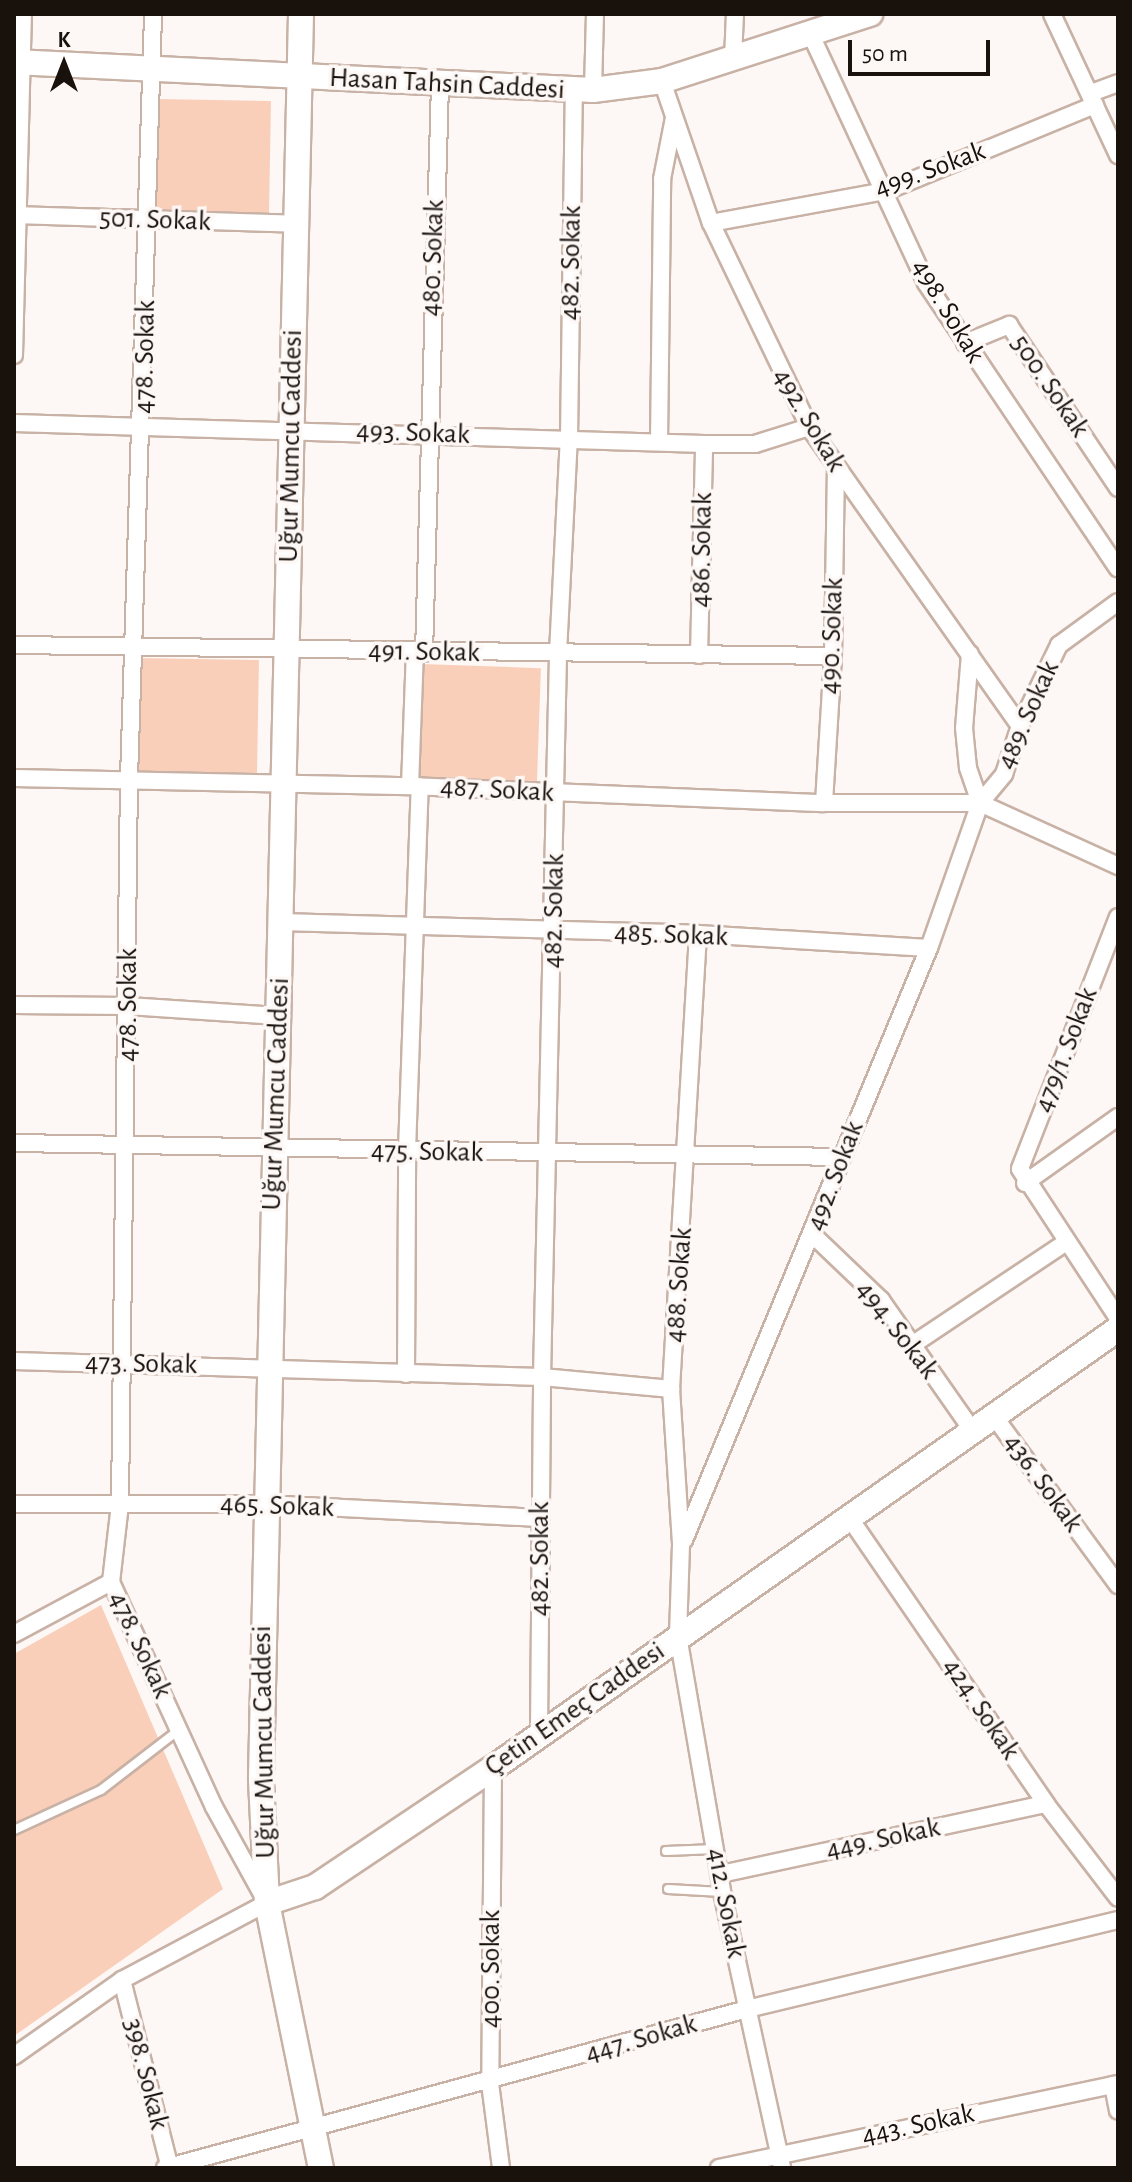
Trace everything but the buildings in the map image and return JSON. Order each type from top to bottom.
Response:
[{"type":"street","points":[[14,355],[18,62],[23,14]]},
{"type":"street","name":"478. Sokak","points":[[153,14],[144,428],[129,779],[120,1504],[111,1582],[179,1729],[267,1903]]},
{"type":"street","name":"Uğur Mumcu Caddesi","points":[[301,14],[281,922],[264,1504],[261,1780],[267,1903],[321,2168]]},
{"type":"street","name":"482. Sokak","points":[[539,1732],[539,1518],[558,653],[583,90],[595,14]]},
{"type":"street","points":[[733,59],[735,14]]},
{"type":"street","name":"Hasan Tahsin Caddesi","points":[[18,62],[583,90],[662,81],[870,14]]},
{"type":"street","points":[[1052,14],[1118,155]]},
{"type":"street","name":"498. Sokak","points":[[811,35],[886,191],[926,283],[1118,569]]},
{"type":"street","name":"492. Sokak","points":[[662,81],[711,223],[809,427],[1020,726]]},
{"type":"street","name":"480. Sokak","points":[[406,1374],[407,1151],[415,786],[440,83]]},
{"type":"street","name":"499. Sokak","points":[[711,223],[886,191],[1093,99],[1118,83]]},
{"type":"street","points":[[659,442],[662,179],[674,116]]},
{"type":"street","name":"501. Sokak","points":[[18,215],[296,224]]},
{"type":"street","name":"500. Sokak","points":[[965,343],[1009,325],[1118,488]]},
{"type":"street","name":"493. Sokak","points":[[14,423],[144,428],[292,428],[704,444],[755,444],[809,427]]},
{"type":"street","name":"486. Sokak","points":[[699,655],[704,444]]},
{"type":"street","name":"490. Sokak","points":[[824,803],[833,656],[836,469]]},
{"type":"street","name":"489. Sokak","points":[[980,803],[1004,774],[1020,726],[1059,645],[1118,602]]},
{"type":"street","name":"491. Sokak","points":[[14,645],[420,653],[833,656]]},
{"type":"street","points":[[970,654],[964,728],[980,803],[1118,866]]},
{"type":"street","name":"487. Sokak","points":[[14,778],[415,786],[824,803],[980,803]]},
{"type":"street","name":"492. Sokak","points":[[681,1545],[813,1235],[841,1157],[929,948],[980,803]]},
{"type":"street","name":"479/1. Sokak","points":[[1025,1183],[1020,1169],[1118,917]]},
{"type":"street","name":"485. Sokak","points":[[281,922],[414,930],[698,934],[929,948]]},
{"type":"street","name":"488. Sokak","points":[[678,1636],[681,1545],[671,1389],[689,1157],[698,934]]},
{"type":"street","points":[[14,1005],[128,1006],[278,1016]]},
{"type":"street","points":[[1118,1117],[1025,1183],[1118,1318]]},
{"type":"street","name":"475. Sokak","points":[[14,1143],[548,1155],[841,1157]]},
{"type":"street","name":"494. Sokak","points":[[813,1235],[881,1300],[974,1433]]},
{"type":"street","points":[[912,1345],[1065,1243]]},
{"type":"street","name":"Çetin Emeç Caddesi","points":[[14,2056],[122,1980],[267,1903],[315,1887],[493,1768],[539,1732],[996,1419],[1118,1329]]},
{"type":"street","name":"473. Sokak","points":[[14,1361],[542,1377],[671,1389]]},
{"type":"street","name":"436. Sokak","points":[[996,1419],[1118,1585]]},
{"type":"street","name":"465. Sokak","points":[[14,1504],[264,1504],[539,1518]]},
{"type":"street","name":"424. Sokak","points":[[849,1517],[1046,1804],[1118,1898]]},
{"type":"street","points":[[14,1634],[111,1582]]},
{"type":"street","name":"412. Sokak","points":[[678,1636],[722,1892],[781,2161]]},
{"type":"street","name":"400. Sokak","points":[[493,1768],[490,2083],[501,2168]]},
{"type":"street","name":"449. Sokak","points":[[721,1874],[1046,1804]]},
{"type":"street","name":"447. Sokak","points":[[169,2168],[490,2083],[747,2009],[1118,1920]]},
{"type":"street","name":"398. Sokak","points":[[122,1980],[169,2168]]},
{"type":"street","points":[[1115,2085],[1118,2111]]},
{"type":"street","name":"443. Sokak","points":[[719,2168],[781,2161],[1115,2085]]},
{"type":"lane","points":[[14,1830],[101,1790],[179,1729]]},
{"type":"lane","points":[[666,1851],[716,1849]]},
{"type":"lane","points":[[668,1889],[722,1892]]},
{"type":"shaded area","points":[[156,99],[271,101],[269,215],[154,213]]},
{"type":"shaded area","points":[[138,658],[259,660],[257,773],[136,771]]},
{"type":"shaded area","points":[[421,664],[541,668],[537,782],[417,778]]},
{"type":"shaded area","points":[[101,1605],[223,1889],[14,2036],[14,1654]]}]
